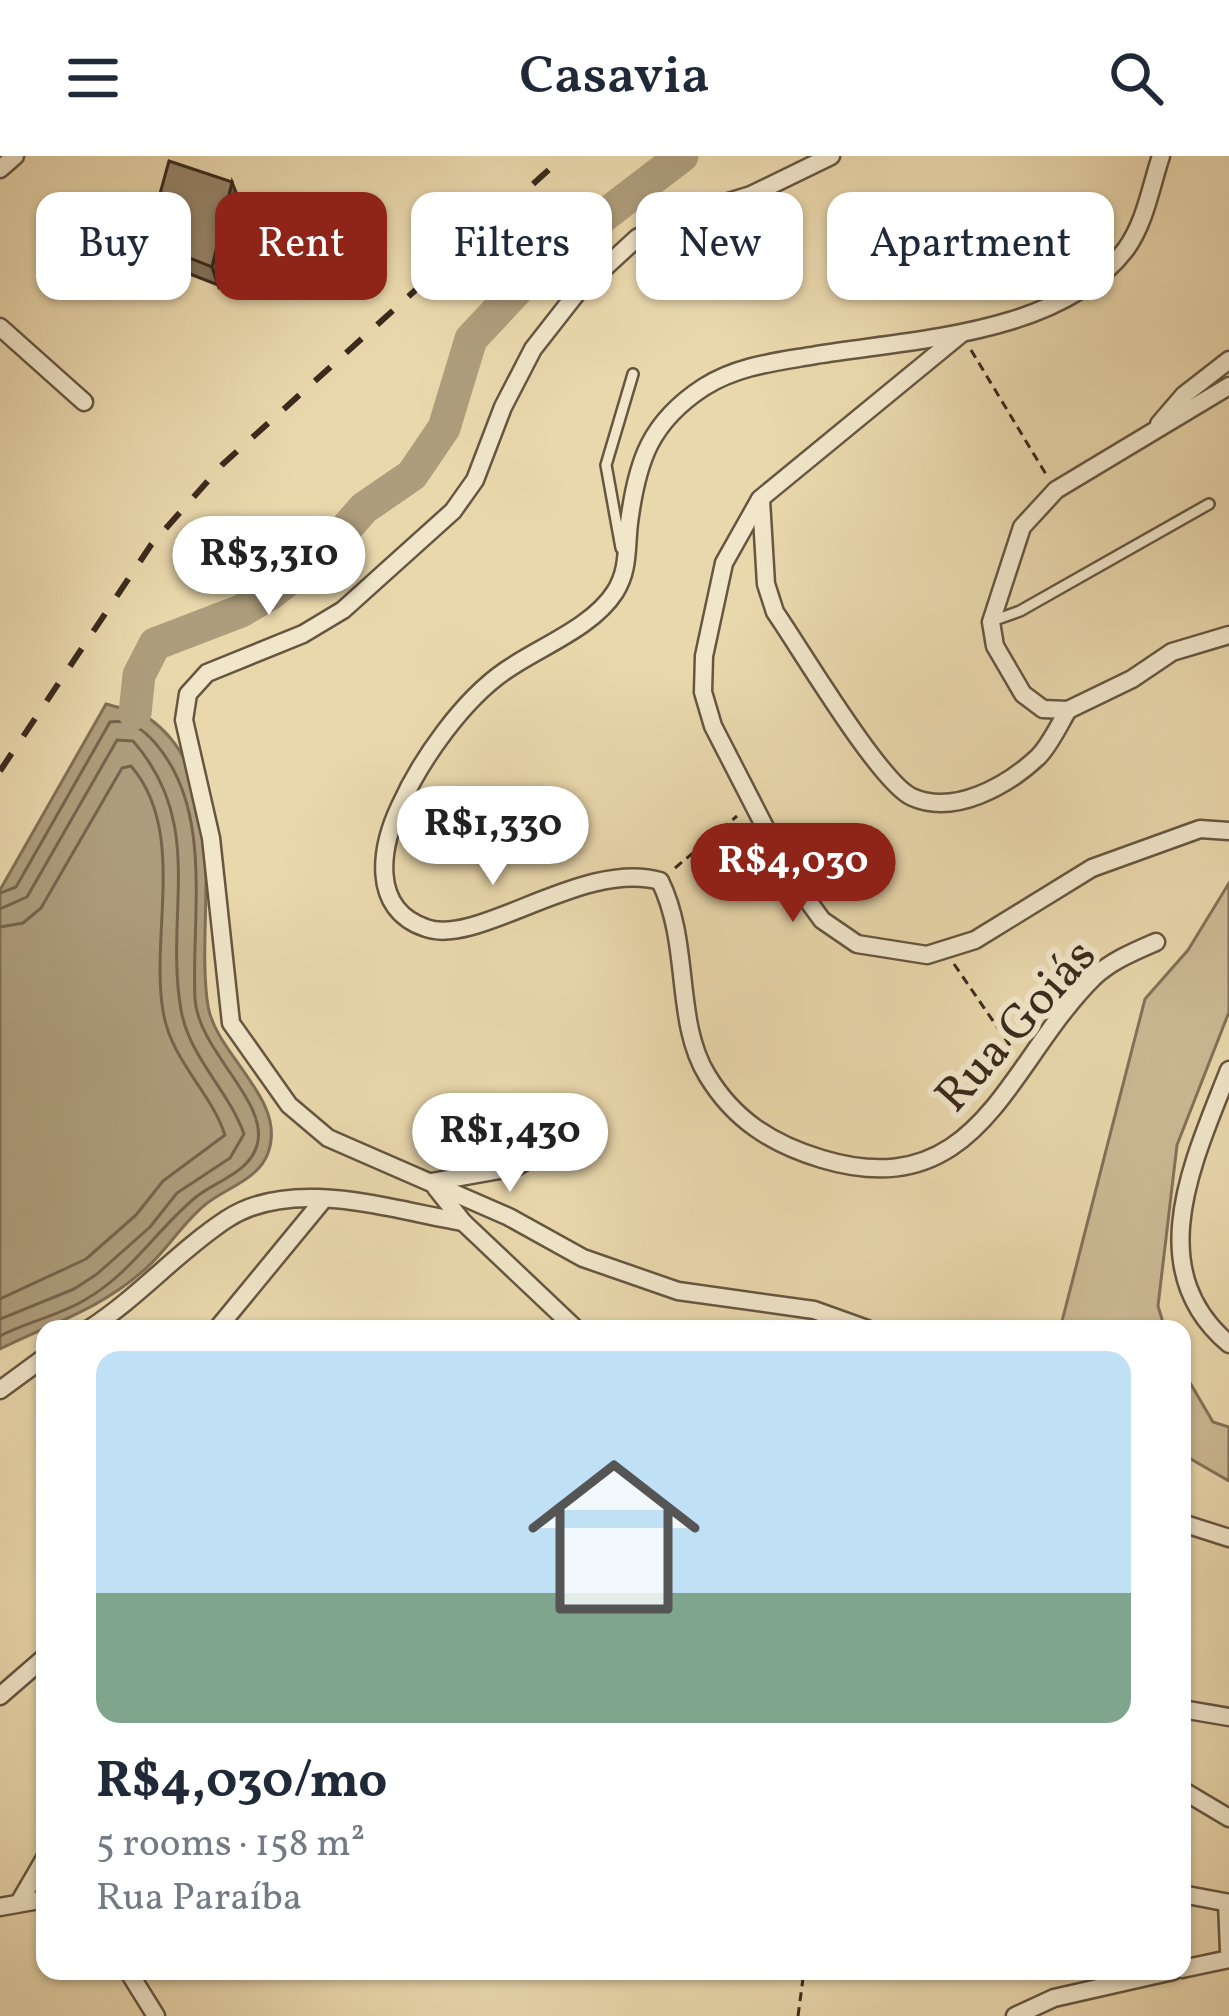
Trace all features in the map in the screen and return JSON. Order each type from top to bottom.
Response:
[{"type":"street","points":[[0,169],[15,156]]},
{"type":"street","points":[[831,156],[751,195],[667,221],[637,238],[576,294],[533,349],[502,407],[476,480],[453,511],[343,610],[303,634],[207,673],[188,694],[184,720],[211,838],[230,1023],[289,1105],[328,1138],[431,1182],[583,1258],[678,1292],[814,1310],[842,1320]]},
{"type":"street","points":[[660,881],[614,876],[454,931],[425,928],[400,908],[381,877],[383,842],[405,794],[453,724],[500,674],[590,616],[612,596],[626,570],[643,450],[674,409],[738,369],[1003,324],[1105,272],[1137,231],[1161,156]]},
{"type":"street","points":[[0,327],[83,402]]},
{"type":"street","points":[[961,334],[760,499],[724,563],[704,674],[712,726],[790,875],[822,920],[857,944],[898,954],[946,952],[1092,868],[1200,829],[1229,831]]},
{"type":"street","points":[[1145,440],[1184,394],[1229,360]]},
{"type":"street","points":[[1229,386],[1056,490],[1022,527],[991,622],[995,646],[1023,694],[1043,709],[1068,710],[1132,679],[1172,652],[1229,635]]},
{"type":"street","points":[[760,499],[766,584],[775,612],[880,764],[908,796],[944,806],[992,788],[1039,756],[1068,710]]},
{"type":"street","name":"Rua Goiás","points":[[660,881],[677,915],[688,1022],[704,1071],[732,1110],[760,1134],[858,1168],[924,1162],[974,1132],[1093,979],[1117,959],[1156,942]]},
{"type":"street","points":[[1229,1070],[1184,1199],[1180,1242],[1184,1284],[1202,1322],[1229,1344]]},
{"type":"street","points":[[431,1182],[516,1167],[561,1140]]},
{"type":"street","points":[[431,1182],[463,1222],[566,1320]]},
{"type":"street","points":[[103,1320],[227,1219],[281,1199],[324,1199],[463,1222]]},
{"type":"street","points":[[224,1320],[324,1199]]},
{"type":"street","points":[[0,1390],[36,1364]]},
{"type":"street","points":[[1191,1526],[1229,1538]]},
{"type":"street","points":[[0,1696],[36,1665]]},
{"type":"street","points":[[1191,1711],[1229,1717]]},
{"type":"street","points":[[1191,1795],[1229,1818]]},
{"type":"street","points":[[20,1900],[36,1873]]},
{"type":"street","points":[[1191,1896],[1228,1903],[1229,1955],[1191,1966]]},
{"type":"street","points":[[0,1907],[36,1899]]},
{"type":"street","points":[[134,1980],[156,2016]]},
{"type":"street","points":[[1015,2016],[1054,1998],[1133,1980]]},
{"type":"lane","points":[[626,570],[606,465],[633,374]]},
{"type":"lane","points":[[991,622],[1020,611],[1209,504]]},
{"type":"path","points":[[961,334],[1056,490]]},
{"type":"path","points":[[660,881],[752,803]]},
{"type":"path","points":[[946,952],[1026,1067]]},
{"type":"path","points":[[798,2016],[803,1980]]},
{"type":"shaded area","points":[[1229,883],[1229,1012],[1177,1145],[1158,1306],[1162,1320],[1062,1320],[1145,999],[1188,950]]},
{"type":"shaded area","points":[[1191,1384],[1213,1422],[1229,1427],[1229,1481],[1191,1459]]},
{"type":"water","points":[[106,704],[150,719],[176,746],[193,778],[202,814],[208,1006],[224,1042],[260,1096],[271,1133],[268,1153],[257,1170],[197,1212],[152,1263],[126,1284],[62,1320],[36,1320],[36,1332],[0,1349],[0,890]]},
{"type":"building","points":[[169,161],[232,182],[230,192],[215,192],[212,267],[191,259],[191,192],[160,192]]},
{"type":"waterway","points":[[135,713],[139,675],[155,644],[241,611],[270,594],[329,548],[364,508],[412,475],[444,428],[471,339],[542,263],[682,156]]},
{"type":"railway","points":[[0,771],[151,545],[223,464],[564,156]]}]
